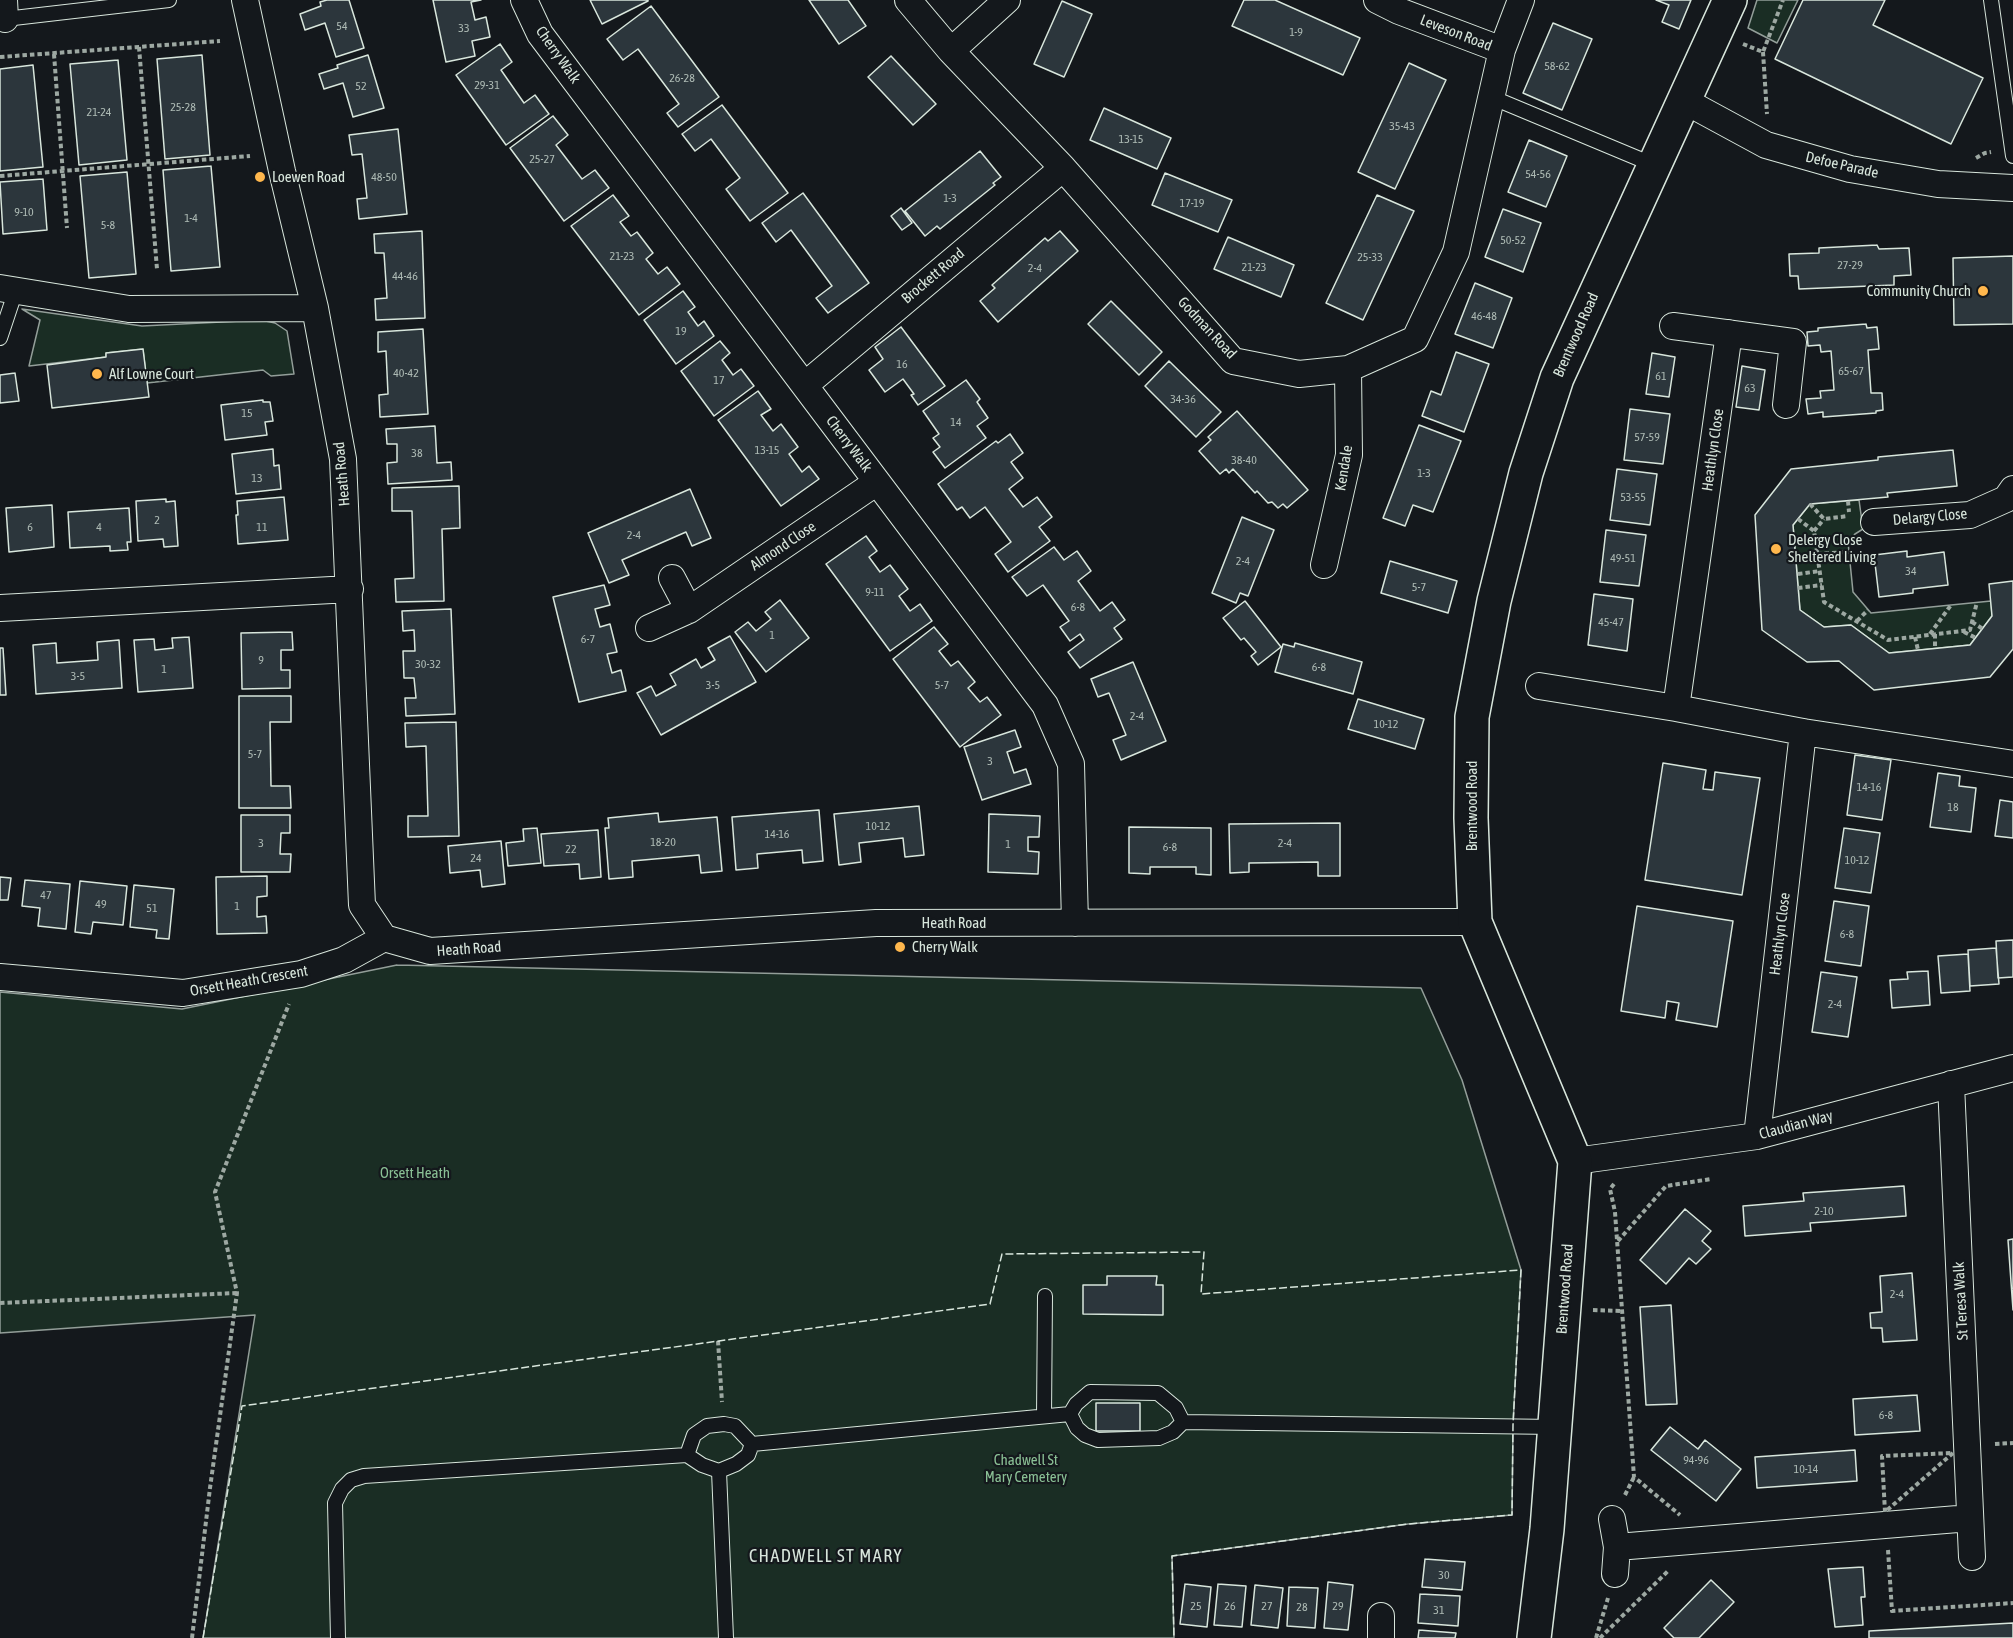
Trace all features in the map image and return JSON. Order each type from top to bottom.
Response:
[{"type":"street","name":"Heath Road","points":[[244,0],[315,308],[343,459],[362,905],[384,938],[430,951],[876,923],[1475,922]]},
{"type":"street","name":"Cherry Walk","points":[[524,0],[540,34],[1045,705],[1071,764],[1075,923]]},
{"type":"street","name":"Godman Road","points":[[908,0],[951,51],[1063,168],[1233,361],[1299,374],[1348,369],[1415,339],[1456,252],[1502,50],[1521,0]]},
{"type":"street","points":[[951,51],[1007,0]]},
{"type":"street","name":"Leveson Road","points":[[1377,0],[1399,11],[1502,50]]},
{"type":"street","name":"Brentwood Road","points":[[1534,1638],[1547,1529],[1575,1161],[1475,922],[1471,818],[1472,717],[1494,600],[1526,472],[1557,378],[1730,0]]},
{"type":"street","name":"Defoe Parade","points":[[1683,100],[1766,145],[1850,169],[1938,184],[2013,188]]},
{"type":"street","name":"Brockett Road","points":[[805,385],[1063,168]]},
{"type":"street","points":[[8,289],[129,309],[315,308]]},
{"type":"street","points":[[1673,326],[1793,342],[1786,405]]},
{"type":"street","name":"Heathlyn Close","points":[[1676,708],[1729,333]]},
{"type":"street","name":"Kendale","points":[[1324,565],[1349,455],[1348,369]]},
{"type":"street","name":"Almond Close","points":[[649,628],[689,610],[877,482]]},
{"type":"street","name":"Delargy Close","points":[[1862,519],[1970,515],[2011,499]]},
{"type":"street","points":[[672,578],[689,610]]},
{"type":"street","points":[[0,608],[350,589]]},
{"type":"street","points":[[1539,686],[1676,708],[1803,732],[2013,764]]},
{"type":"street","name":"Heathlyn Close","points":[[1757,1136],[1803,732]]},
{"type":"street","name":"Orsett Heath Crescent","points":[[0,977],[183,993],[301,974],[344,960],[384,938]]},
{"type":"street","name":"Claudian Way","points":[[1575,1161],[1757,1136],[2013,1068]]},
{"type":"street","name":"St Teresa Walk","points":[[1951,1084],[1972,1557]]},
{"type":"street","points":[[1617,1547],[1699,1540],[1882,1517],[1970,1518]]},
{"type":"street","points":[[1612,1519],[1617,1547],[1615,1574]]},
{"type":"lane","points":[[5,9],[169,0]]},
{"type":"lane","points":[[1990,0],[2013,156]]},
{"type":"lane","points":[[1491,98],[1654,165]]},
{"type":"lane","points":[[0,338],[8,289]]},
{"type":"lane","points":[[1044,1416],[1045,1296]]},
{"type":"lane","points":[[1070,1414],[1076,1404],[1090,1392],[1158,1393],[1176,1408],[1183,1422]]},
{"type":"lane","points":[[1070,1414],[1077,1428],[1085,1436],[1098,1440],[1159,1438],[1173,1432],[1183,1422],[1555,1427]]},
{"type":"lane","points":[[753,1444],[1070,1414]]},
{"type":"lane","points":[[687,1455],[694,1435],[707,1426],[724,1424],[735,1426],[753,1444]]},
{"type":"lane","points":[[338,1638],[335,1503],[342,1489],[351,1480],[364,1476],[687,1455],[702,1466],[719,1470],[736,1464],[747,1455],[753,1444]]},
{"type":"lane","points":[[719,1470],[726,1638]]},
{"type":"path","points":[[1768,120],[1763,52],[1783,0]]},
{"type":"path","points":[[1716,33],[1763,52]]},
{"type":"path","points":[[0,57],[220,41]]},
{"type":"path","points":[[139,47],[157,269]]},
{"type":"path","points":[[54,54],[67,228]]},
{"type":"path","points":[[1968,163],[1984,153],[2012,150]]},
{"type":"path","points":[[0,176],[252,155]]},
{"type":"path","points":[[1809,504],[1824,519],[1862,519]]},
{"type":"path","points":[[1798,519],[1814,531],[1824,602],[1888,640],[1970,630],[1977,602]]},
{"type":"path","points":[[1814,531],[1824,519]]},
{"type":"path","points":[[1817,554],[1849,552]]},
{"type":"path","points":[[1798,574],[1820,571]]},
{"type":"path","points":[[1798,588],[1822,585]]},
{"type":"path","points":[[1935,649],[1932,635],[1951,605]]},
{"type":"path","points":[[1857,621],[1868,610]]},
{"type":"path","points":[[1972,622],[1983,629]]},
{"type":"path","points":[[1963,631],[1976,638]]},
{"type":"path","points":[[1915,637],[1918,650]]},
{"type":"path","points":[[192,1638],[237,1293],[215,1192],[301,974]]},
{"type":"path","points":[[1626,1154],[1628,1172],[1620,1177],[1610,1189],[1616,1212],[1634,1477],[1684,1518]]},
{"type":"path","points":[[1617,1241],[1666,1186],[1711,1179]]},
{"type":"path","points":[[0,1303],[237,1293]]},
{"type":"path","points":[[1591,1310],[1622,1311]]},
{"type":"path","points":[[718,1341],[724,1424]]},
{"type":"path","points":[[1882,1517],[1953,1453],[1882,1456],[1882,1517],[1892,1611],[2013,1603]]},
{"type":"path","points":[[1598,1638],[1699,1540]]},
{"type":"path","points":[[1598,1638],[1615,1574]]},
{"type":"green space","points":[[1757,0],[1798,0],[1777,43],[1748,28]]},
{"type":"green space","points":[[22,309],[142,326],[261,320],[275,323],[287,331],[294,374],[271,376],[263,370],[147,383],[143,349],[106,353],[106,357],[29,366],[40,320]]},
{"type":"green space","points":[[1859,500],[1863,529],[1848,542],[1853,592],[1871,613],[1991,601],[1992,616],[1970,645],[1889,653],[1851,625],[1824,627],[1800,610],[1793,525],[1810,504]]},
{"type":"green space","points":[[397,965],[1421,988],[1462,1080],[1521,1270],[1513,1425],[1512,1515],[1408,1524],[1172,1556],[1174,1638],[203,1638],[255,1315],[0,1333],[0,992],[182,1009]]},
{"type":"building","points":[[349,0],[364,48],[336,57],[325,23],[305,30],[300,14],[321,6],[320,2]]},
{"type":"building","points":[[433,0],[481,0],[471,2],[475,20],[486,17],[490,37],[472,41],[475,56],[446,62]]},
{"type":"building","points":[[590,0],[648,0],[648,1],[602,24]]},
{"type":"building","points":[[809,0],[848,0],[866,26],[839,44]]},
{"type":"building","points":[[1244,0],[1275,0],[1360,38],[1343,75],[1232,26]]},
{"type":"building","points":[[1656,0],[1691,0],[1679,29],[1662,22],[1669,5]]},
{"type":"building","points":[[1803,0],[1885,0],[1873,25],[1983,78],[1951,144],[1775,59]]},
{"type":"building","points":[[1062,1],[1092,14],[1064,77],[1034,64]]},
{"type":"building","points":[[651,6],[719,97],[678,127],[667,113],[679,104],[638,49],[623,60],[607,39]]},
{"type":"building","points":[[1553,23],[1592,39],[1562,110],[1523,93]]},
{"type":"building","points":[[500,44],[512,62],[501,70],[524,103],[535,95],[549,114],[506,145],[456,75]]},
{"type":"building","points":[[202,55],[210,155],[165,159],[157,59]]},
{"type":"building","points":[[368,55],[384,108],[353,117],[343,83],[324,89],[319,74],[338,68],[337,65]]},
{"type":"building","points":[[891,56],[936,104],[913,125],[868,77]]},
{"type":"building","points":[[118,60],[127,160],[79,165],[70,64]]},
{"type":"building","points":[[1409,63],[1446,80],[1395,189],[1358,172]]},
{"type":"building","points":[[33,65],[43,167],[0,171],[0,69]]},
{"type":"building","points":[[722,105],[788,193],[750,221],[726,189],[740,178],[711,139],[695,151],[682,134]]},
{"type":"building","points":[[1104,108],[1171,138],[1157,169],[1090,140]]},
{"type":"building","points":[[553,116],[568,135],[556,145],[582,179],[595,170],[609,188],[564,221],[510,148]]},
{"type":"building","points":[[398,129],[407,214],[359,219],[357,199],[367,198],[362,154],[352,155],[349,135]]},
{"type":"building","points":[[1529,140],[1567,156],[1546,207],[1508,192]]},
{"type":"building","points":[[980,151],[1001,177],[993,183],[995,185],[940,229],[937,226],[925,236],[905,211]]},
{"type":"building","points":[[211,166],[220,267],[171,271],[163,170]]},
{"type":"building","points":[[127,172],[136,274],[89,278],[80,176]]},
{"type":"building","points":[[1165,173],[1232,200],[1218,232],[1152,205]]},
{"type":"building","points":[[43,179],[47,230],[3,234],[0,182]]},
{"type":"building","points":[[803,193],[869,283],[828,313],[816,298],[832,286],[791,230],[776,242],[762,223]]},
{"type":"building","points":[[613,195],[629,216],[620,222],[631,236],[637,232],[653,253],[646,259],[658,274],[667,267],[680,284],[639,315],[571,226]]},
{"type":"building","points":[[1377,195],[1414,211],[1363,320],[1326,303]]},
{"type":"building","points":[[901,208],[912,223],[902,230],[891,216]]},
{"type":"building","points":[[1503,209],[1541,223],[1523,272],[1485,257]]},
{"type":"building","points":[[422,231],[425,318],[376,320],[375,299],[387,298],[384,253],[375,253],[374,234]]},
{"type":"building","points":[[1060,231],[1078,251],[998,322],[980,301],[995,288],[992,285],[1045,238],[1048,241]]},
{"type":"building","points":[[1228,237],[1294,265],[1281,297],[1214,269]]},
{"type":"building","points":[[1877,245],[1879,249],[1909,248],[1911,275],[1894,276],[1894,285],[1799,289],[1798,276],[1790,276],[1789,254],[1819,253],[1819,248]]},
{"type":"building","name":"Community Church","points":[[2013,256],[2013,324],[1954,325],[1953,258]]},
{"type":"building","points":[[1475,283],[1512,298],[1493,348],[1455,334]]},
{"type":"building","points":[[683,291],[695,307],[688,312],[698,326],[704,321],[714,336],[676,364],[644,320]]},
{"type":"building","points":[[1111,301],[1162,352],[1139,375],[1088,324]]},
{"type":"building","points":[[1866,324],[1867,328],[1877,327],[1879,349],[1868,350],[1871,393],[1882,393],[1883,410],[1876,411],[1876,413],[1823,417],[1823,412],[1808,414],[1806,399],[1821,398],[1820,391],[1834,390],[1831,351],[1821,352],[1820,345],[1808,346],[1807,332],[1818,331],[1818,328]]},
{"type":"building","points":[[901,327],[945,386],[918,405],[911,395],[914,394],[903,379],[885,392],[869,370],[883,359],[875,347]]},
{"type":"building","points":[[423,329],[428,414],[380,417],[379,395],[388,394],[386,351],[378,352],[378,332]]},
{"type":"building","points":[[720,341],[730,353],[722,360],[733,375],[741,369],[754,386],[714,416],[681,371]]},
{"type":"building","name":"Alf Lowne Court","points":[[143,349],[149,397],[52,408],[47,365],[106,357],[106,353]]},
{"type":"building","points":[[1456,352],[1489,364],[1464,432],[1422,416],[1431,391],[1441,395]]},
{"type":"building","points":[[1652,353],[1675,357],[1669,397],[1646,394]]},
{"type":"building","points":[[1169,361],[1221,412],[1196,437],[1145,386]]},
{"type":"building","points":[[1742,366],[1765,370],[1759,410],[1736,407]]},
{"type":"building","points":[[15,373],[19,401],[0,403],[0,375]]},
{"type":"building","points":[[966,380],[980,399],[977,402],[988,418],[977,426],[986,438],[945,468],[933,452],[940,447],[933,438],[939,434],[923,411]]},
{"type":"building","points":[[758,391],[771,409],[761,415],[773,431],[781,424],[798,447],[789,454],[802,472],[809,466],[819,479],[781,506],[718,420]]},
{"type":"building","points":[[263,400],[263,402],[270,402],[273,421],[265,422],[267,435],[225,440],[221,405]]},
{"type":"building","points":[[1630,409],[1670,414],[1663,464],[1624,460]]},
{"type":"building","points":[[1237,411],[1308,490],[1287,508],[1283,504],[1278,508],[1272,502],[1268,503],[1257,491],[1255,493],[1233,469],[1229,473],[1226,469],[1220,474],[1199,451],[1211,440],[1208,437]]},
{"type":"building","points":[[1419,425],[1461,441],[1433,512],[1413,505],[1405,526],[1383,518]]},
{"type":"building","points":[[435,426],[437,463],[451,462],[452,480],[388,484],[387,463],[397,462],[397,444],[387,444],[386,429]]},
{"type":"building","points":[[1010,434],[1023,453],[1011,462],[1023,478],[1009,489],[1023,507],[1037,497],[1052,517],[1039,527],[1050,541],[1008,572],[995,554],[1011,542],[985,507],[970,518],[962,507],[957,510],[938,484],[996,441],[998,443]]},
{"type":"building","points":[[273,449],[274,466],[279,465],[281,489],[236,494],[232,454]]},
{"type":"building","name":"Delergy Close Sheltered Living","points":[[1953,450],[1957,486],[1887,493],[1888,497],[1810,504],[1793,525],[1800,610],[1824,627],[1851,625],[1889,653],[1970,645],[1992,616],[1989,584],[2013,581],[2013,649],[1990,677],[1874,690],[1839,661],[1807,662],[1762,630],[1755,515],[1791,469]]},
{"type":"building","points":[[1617,469],[1657,474],[1650,525],[1610,520]]},
{"type":"building","points":[[459,486],[460,528],[442,529],[444,601],[396,602],[395,579],[414,578],[412,511],[392,511],[392,488]]},
{"type":"building","points":[[690,489],[711,538],[692,546],[686,532],[622,560],[629,575],[609,583],[588,533]]},
{"type":"building","points":[[284,497],[288,540],[238,544],[237,501]]},
{"type":"building","points":[[166,499],[166,502],[175,501],[178,546],[164,547],[163,539],[138,541],[136,501]]},
{"type":"building","points":[[52,505],[54,547],[9,552],[6,508]]},
{"type":"building","points":[[129,508],[131,542],[127,542],[128,550],[110,551],[110,546],[70,548],[68,512]]},
{"type":"building","points":[[1242,517],[1274,530],[1248,596],[1240,593],[1236,603],[1212,593]]},
{"type":"building","points":[[1606,530],[1646,535],[1639,586],[1600,582]]},
{"type":"building","points":[[866,536],[877,551],[869,557],[880,572],[890,565],[908,589],[899,596],[910,611],[920,604],[932,621],[890,651],[826,564]]},
{"type":"building","points":[[1054,547],[1064,560],[1077,551],[1091,571],[1078,581],[1100,611],[1112,602],[1125,620],[1114,628],[1122,639],[1080,668],[1068,652],[1084,640],[1080,634],[1070,641],[1060,627],[1069,621],[1043,585],[1027,596],[1012,577]]},
{"type":"building","points":[[1907,551],[1907,557],[1944,552],[1948,585],[1913,589],[1913,593],[1879,597],[1874,555]]},
{"type":"building","points":[[1390,561],[1457,581],[1448,613],[1381,593]]},
{"type":"building","points":[[604,585],[610,605],[595,609],[600,627],[610,624],[617,652],[607,654],[612,673],[621,670],[626,691],[579,702],[553,597]]},
{"type":"building","points":[[1594,594],[1633,599],[1627,651],[1588,645]]},
{"type":"building","points":[[780,600],[809,638],[766,672],[735,632],[748,622],[756,631],[771,619],[765,612]]},
{"type":"building","points":[[1245,601],[1281,647],[1258,665],[1251,656],[1256,652],[1244,638],[1241,640],[1223,618]]},
{"type":"building","points":[[451,609],[455,714],[406,716],[405,698],[416,698],[414,678],[404,678],[403,651],[415,651],[414,630],[403,631],[402,611]]},
{"type":"building","points":[[934,627],[948,644],[939,651],[951,666],[958,661],[975,682],[968,688],[980,702],[987,697],[1001,715],[960,747],[893,659]]},
{"type":"building","points":[[292,632],[293,650],[281,650],[281,670],[290,670],[290,688],[242,689],[241,633]]},
{"type":"building","points":[[730,636],[756,682],[661,735],[637,693],[651,686],[656,696],[676,685],[670,674],[696,659],[701,668],[715,660],[708,648]]},
{"type":"building","points":[[189,637],[193,688],[138,692],[134,640],[154,639],[155,650],[173,648],[172,638]]},
{"type":"building","points":[[119,640],[122,688],[36,694],[33,645],[56,643],[57,663],[98,660],[97,642]]},
{"type":"building","points":[[1295,643],[1362,662],[1353,694],[1275,672],[1283,644],[1294,647]]},
{"type":"building","points":[[0,648],[3,648],[6,695],[0,695]]},
{"type":"building","points":[[1133,662],[1166,741],[1121,760],[1113,740],[1126,735],[1109,693],[1098,697],[1091,679]]},
{"type":"building","points":[[239,696],[291,696],[291,722],[270,722],[271,786],[290,786],[291,808],[239,808]]},
{"type":"building","points":[[1358,699],[1424,719],[1415,749],[1348,729]]},
{"type":"building","points":[[456,722],[459,836],[408,837],[408,816],[428,816],[426,746],[406,747],[405,723]]},
{"type":"building","points":[[1015,730],[1021,747],[1007,752],[1014,773],[1026,769],[1031,784],[982,800],[964,747]]},
{"type":"building","points":[[1855,755],[1891,760],[1882,820],[1847,815]]},
{"type":"building","points":[[1663,763],[1706,770],[1703,789],[1713,790],[1715,772],[1760,778],[1742,895],[1645,880]]},
{"type":"building","points":[[1938,773],[1960,776],[1959,786],[1976,788],[1971,832],[1930,827]]},
{"type":"building","points":[[2000,800],[2013,802],[2013,838],[1995,836]]},
{"type":"building","points":[[919,806],[924,855],[905,857],[903,838],[859,843],[861,862],[839,865],[834,814]]},
{"type":"building","points":[[819,810],[823,861],[803,863],[802,850],[757,854],[758,868],[736,870],[732,817]]},
{"type":"building","points":[[658,813],[659,822],[717,817],[722,871],[701,873],[699,855],[632,861],[633,877],[609,879],[605,828],[609,828],[608,818]]},
{"type":"building","points":[[989,814],[1040,816],[1039,837],[1028,837],[1028,851],[1039,852],[1038,874],[988,872]]},
{"type":"building","points":[[241,815],[290,815],[290,833],[281,833],[280,854],[291,854],[290,872],[241,872]]},
{"type":"building","points":[[1340,823],[1340,876],[1318,876],[1318,862],[1249,863],[1249,872],[1230,873],[1229,824]]},
{"type":"building","points":[[1129,827],[1211,828],[1211,875],[1196,874],[1196,867],[1150,867],[1150,874],[1129,873]]},
{"type":"building","points":[[537,828],[541,863],[508,866],[506,843],[524,841],[523,829]]},
{"type":"building","points":[[1844,828],[1880,833],[1871,893],[1835,888]]},
{"type":"building","points":[[598,830],[601,877],[580,879],[579,864],[544,866],[541,834]]},
{"type":"building","points":[[501,841],[505,884],[482,887],[480,870],[450,873],[448,846]]},
{"type":"building","points":[[267,876],[267,896],[257,897],[257,917],[266,916],[267,933],[217,934],[216,877]]},
{"type":"building","points":[[0,877],[11,878],[8,900],[0,900]]},
{"type":"building","points":[[25,880],[70,884],[66,929],[38,926],[40,908],[22,906]]},
{"type":"building","points":[[80,881],[127,886],[123,925],[93,922],[91,934],[75,932]]},
{"type":"building","points":[[134,885],[174,889],[169,939],[156,938],[157,930],[130,927]]},
{"type":"building","points":[[1834,901],[1869,906],[1861,966],[1825,961]]},
{"type":"building","points":[[1637,906],[1733,921],[1717,1027],[1676,1020],[1679,1003],[1667,1001],[1665,1018],[1621,1011]]},
{"type":"building","points":[[2013,940],[2013,977],[1998,978],[1996,941]]},
{"type":"building","points":[[1996,948],[1999,984],[1970,986],[1968,950]]},
{"type":"building","points":[[1968,954],[1970,991],[1941,993],[1938,956]]},
{"type":"building","points":[[1928,971],[1930,1005],[1892,1008],[1890,980],[1908,979],[1907,972]]},
{"type":"building","points":[[1821,972],[1857,977],[1848,1037],[1812,1032]]},
{"type":"building","points":[[1904,1186],[1906,1216],[1810,1223],[1811,1231],[1745,1236],[1743,1206],[1804,1201],[1803,1193]]},
{"type":"building","points":[[1685,1209],[1711,1231],[1702,1241],[1711,1249],[1696,1264],[1689,1258],[1666,1284],[1640,1260]]},
{"type":"building","points":[[2013,1239],[2013,1310],[2008,1240]]},
{"type":"building","points":[[1912,1273],[1917,1340],[1883,1342],[1882,1328],[1871,1328],[1870,1313],[1882,1312],[1880,1276]]},
{"type":"building","points":[[1107,1276],[1157,1276],[1156,1285],[1163,1285],[1163,1315],[1083,1314],[1083,1285],[1107,1285]]},
{"type":"building","points":[[1671,1305],[1677,1404],[1646,1405],[1640,1307]]},
{"type":"building","points":[[1917,1395],[1920,1431],[1855,1435],[1853,1399]]},
{"type":"building","points":[[1096,1403],[1140,1403],[1140,1431],[1096,1431]]},
{"type":"building","points":[[1670,1427],[1698,1449],[1705,1440],[1741,1469],[1716,1501],[1651,1450]]},
{"type":"building","points":[[1855,1450],[1857,1481],[1757,1488],[1755,1457]]},
{"type":"building","points":[[1425,1559],[1465,1562],[1462,1590],[1422,1587]]},
{"type":"building","points":[[1863,1567],[1865,1597],[1861,1597],[1863,1625],[1835,1627],[1828,1569]]},
{"type":"building","points":[[1711,1580],[1734,1602],[1699,1638],[1674,1638],[1664,1628]]},
{"type":"building","points":[[1328,1582],[1353,1585],[1348,1630],[1324,1628]]},
{"type":"building","points":[[1185,1584],[1211,1587],[1207,1627],[1180,1624]]},
{"type":"building","points":[[1218,1584],[1246,1586],[1242,1627],[1214,1625]]},
{"type":"building","points":[[1255,1585],[1283,1588],[1278,1628],[1251,1625]]},
{"type":"building","points":[[1289,1587],[1318,1588],[1315,1628],[1287,1626]]},
{"type":"building","points":[[1420,1594],[1460,1596],[1458,1626],[1418,1623]]},
{"type":"building","points":[[2013,1623],[2013,1638],[1869,1638],[1869,1631]]},
{"type":"building","points":[[1419,1630],[1456,1633],[1455,1638],[1418,1638]]},
{"type":"fence","points":[[203,1638],[242,1406],[990,1304],[1002,1254],[1204,1252],[1201,1294],[1521,1270],[1513,1425],[1512,1515],[1408,1524],[1172,1556],[1174,1638]]},
{"type":"place","name":"Loewen Road","points":[[260,177]]},
{"type":"place","name":"Community Church","points":[[1983,291]]},
{"type":"place","name":"Alf Lowne Court","points":[[97,374]]},
{"type":"place","name":"Delergy Close Sheltered Living","points":[[1776,549]]},
{"type":"place","name":"Cherry Walk","points":[[900,947]]},
{"type":"district","name":"CHADWELL ST MARY","points":[[826,1556]]},
{"type":"park label","name":"Orsett Heath","points":[[415,1173]]},
{"type":"park label","name":"Chadwell St Mary Cemetery","points":[[1026,1468]]}]
